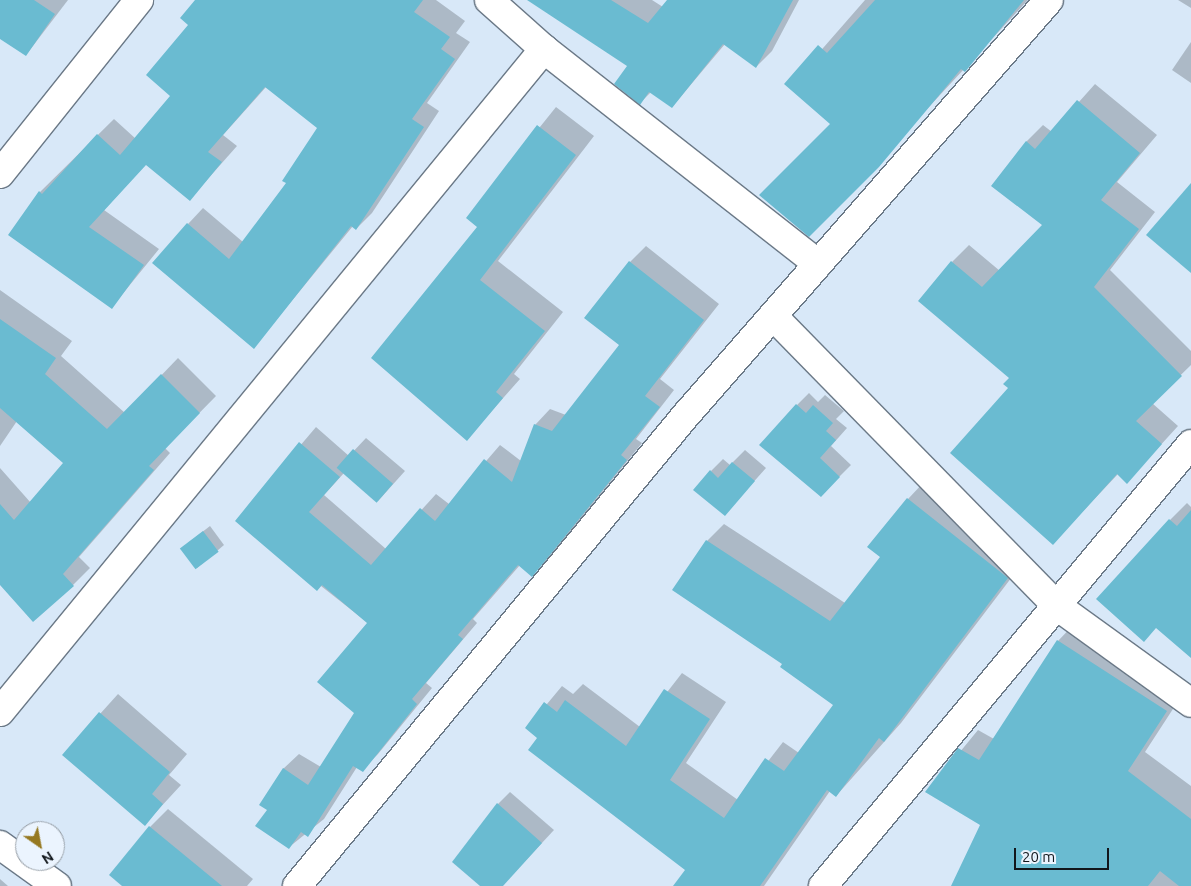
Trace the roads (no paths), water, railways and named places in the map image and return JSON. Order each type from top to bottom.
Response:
[{"type":"street","points":[[0,174],[139,0]]},
{"type":"street","points":[[489,0],[544,49],[818,264]]},
{"type":"street","points":[[297,886],[773,316],[1050,0]]},
{"type":"street","points":[[0,712],[544,49]]},
{"type":"street","points":[[773,316],[1057,606],[1191,703]]},
{"type":"street","points":[[823,886],[1191,444]]},
{"type":"street","points":[[0,845],[57,886]]}]
